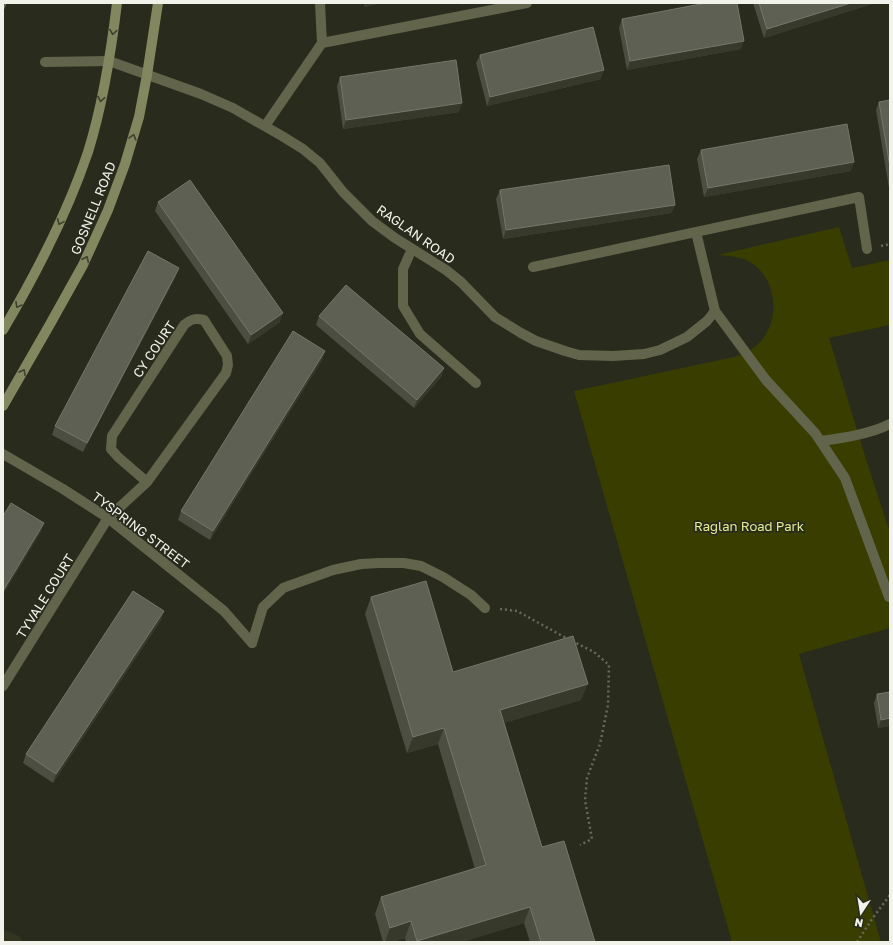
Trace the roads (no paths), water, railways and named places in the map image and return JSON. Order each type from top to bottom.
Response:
[{"type":"main road","name":"GOSNELL ROAD","points":[[3,330],[44,256],[88,151],[109,61],[117,3]]},
{"type":"main road","name":"GOSNELL ROAD","points":[[3,406],[83,265],[108,210],[125,164],[139,117],[158,3]]},
{"type":"street","points":[[265,126],[322,43],[320,3]]},
{"type":"street","points":[[322,43],[528,3]]},
{"type":"street","points":[[45,62],[109,61]]},
{"type":"street","name":"RAGLAN ROAD","points":[[109,61],[208,97],[233,108],[303,149],[320,163],[343,192],[372,221],[395,238],[446,270],[461,282],[495,317],[536,341],[579,354],[613,356],[644,354],[660,350],[687,337],[707,321],[715,311]]},
{"type":"street","points":[[534,267],[859,197],[867,249]]},
{"type":"street","points":[[696,232],[715,311],[766,380],[815,433],[845,478],[888,597]]},
{"type":"street","points":[[412,249],[403,269],[403,306],[420,334],[476,383]]},
{"type":"street","name":"CY COURT","points":[[108,518],[147,482],[226,373],[228,365],[227,356],[204,320],[197,318],[190,320],[184,325],[112,436],[111,449],[147,482]]},
{"type":"street","points":[[821,441],[848,437],[883,428],[890,424]]},
{"type":"street","name":"TYSPRING STREET","points":[[3,454],[64,489],[108,518],[224,611],[252,643],[263,607],[283,588],[333,570],[361,564],[404,563],[421,566],[466,591],[485,608]]},
{"type":"street","name":"TYVALE COURT","points":[[3,686],[108,518]]},
{"type":"park label","name":"Raglan Road Park","points":[[749,526]]}]
